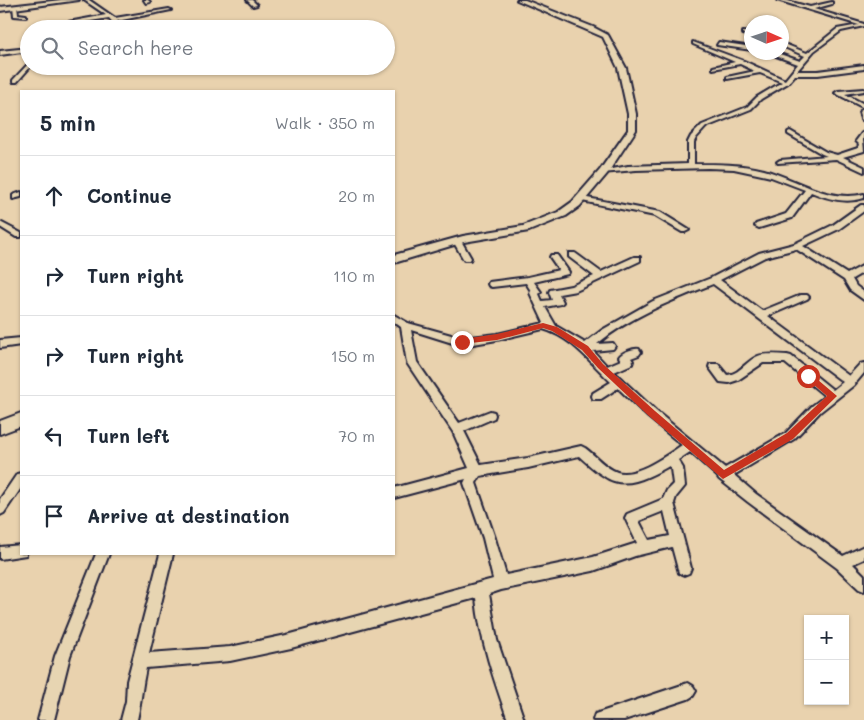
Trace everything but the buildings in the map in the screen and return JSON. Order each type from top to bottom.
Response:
[{"type":"main road","points":[[0,9],[54,1],[76,0]]},
{"type":"main road","points":[[395,259],[457,240],[525,228],[562,214],[604,172],[628,136],[633,122],[622,68],[606,36],[591,28],[520,0]]},
{"type":"main road","points":[[0,428],[20,419]]},
{"type":"street","points":[[86,0],[112,18]]},
{"type":"street","points":[[249,0],[255,4]]},
{"type":"street","points":[[779,0],[809,9],[818,8],[830,2],[822,0]]},
{"type":"street","points":[[14,7],[16,15],[24,16]]},
{"type":"street","points":[[818,8],[864,25]]},
{"type":"street","points":[[96,20],[169,10]]},
{"type":"street","points":[[691,166],[691,142],[693,136],[704,126],[749,108],[759,98],[786,82],[808,55],[840,30],[864,25]]},
{"type":"street","points":[[730,41],[752,49],[719,46],[730,41]]},
{"type":"street","points":[[694,43],[786,82]]},
{"type":"street","points":[[789,47],[808,55]]},
{"type":"street","points":[[0,54],[20,51]]},
{"type":"street","points":[[789,59],[802,63]]},
{"type":"street","points":[[715,68],[742,62]]},
{"type":"street","points":[[792,73],[818,73],[864,67]]},
{"type":"street","points":[[729,78],[761,71]]},
{"type":"street","points":[[15,81],[21,75]]},
{"type":"street","points":[[863,90],[838,94],[864,106]]},
{"type":"street","points":[[856,102],[864,101]]},
{"type":"street","points":[[864,110],[862,112],[864,119]]},
{"type":"street","points":[[790,133],[824,153],[838,157],[864,170]]},
{"type":"street","points":[[780,162],[838,157],[863,146],[859,141],[864,134]]},
{"type":"street","points":[[604,172],[619,169],[691,166],[757,170],[810,189],[844,198],[862,199]]},
{"type":"street","points":[[759,226],[789,216],[810,189]]},
{"type":"street","points":[[580,198],[657,214],[685,230]]},
{"type":"street","points":[[585,348],[605,332],[656,303],[714,280],[762,255],[797,246],[836,227],[864,207]]},
{"type":"street","points":[[0,224],[20,236]]},
{"type":"street","points":[[457,240],[467,258]]},
{"type":"street","points":[[797,246],[847,278],[853,288],[864,297]]},
{"type":"street","points":[[572,255],[600,276]]},
{"type":"street","points":[[492,284],[528,280],[565,272],[554,257]]},
{"type":"street","points":[[540,305],[558,302],[554,292],[573,289],[637,259]]},
{"type":"street","points":[[847,278],[864,268]]},
{"type":"street","points":[[528,280],[537,292],[534,293],[546,319],[553,329]]},
{"type":"street","points":[[714,280],[850,382]]},
{"type":"street","points":[[761,314],[804,297]]},
{"type":"street","points":[[395,319],[405,326],[462,342],[505,336],[543,326],[553,329],[585,348],[652,414],[723,475],[842,563],[864,584]]},
{"type":"street","points":[[405,326],[412,363],[457,429],[474,462],[476,471],[470,483],[489,538],[501,583]]},
{"type":"street","points":[[0,344],[20,342]]},
{"type":"street","points":[[585,348],[610,346]]},
{"type":"street","points":[[606,370],[628,361],[624,357],[636,352]]},
{"type":"street","points":[[714,366],[724,379],[730,380],[745,372],[761,359],[787,359],[833,396]]},
{"type":"street","points":[[723,475],[790,436],[816,409],[850,382],[864,367]]},
{"type":"street","points":[[597,396],[619,382]]},
{"type":"street","points":[[457,429],[490,415]]},
{"type":"street","points":[[395,493],[476,471],[528,463],[581,451],[615,477],[628,478],[644,473],[690,445]]},
{"type":"street","points":[[670,458],[677,468],[679,486],[671,494],[668,503],[684,568]]},
{"type":"street","points":[[0,508],[20,479]]},
{"type":"street","points":[[646,548],[631,518],[668,503]]},
{"type":"street","points":[[140,661],[230,654],[291,641],[482,590],[501,583],[593,564],[635,550],[677,540]]},
{"type":"street","points":[[0,553],[20,551]]},
{"type":"street","points":[[842,563],[864,552]]},
{"type":"street","points":[[46,720],[67,641],[102,555]]},
{"type":"street","points":[[129,720],[134,701],[135,681],[166,555]]},
{"type":"street","points":[[482,590],[484,614],[489,636],[502,682],[516,720]]},
{"type":"street","points":[[601,720],[688,691]]},
{"type":"route","points":[[462,342],[519,333],[543,326],[554,329],[585,348],[600,366],[652,414],[723,475],[790,436],[816,409],[833,396],[808,376]]}]
